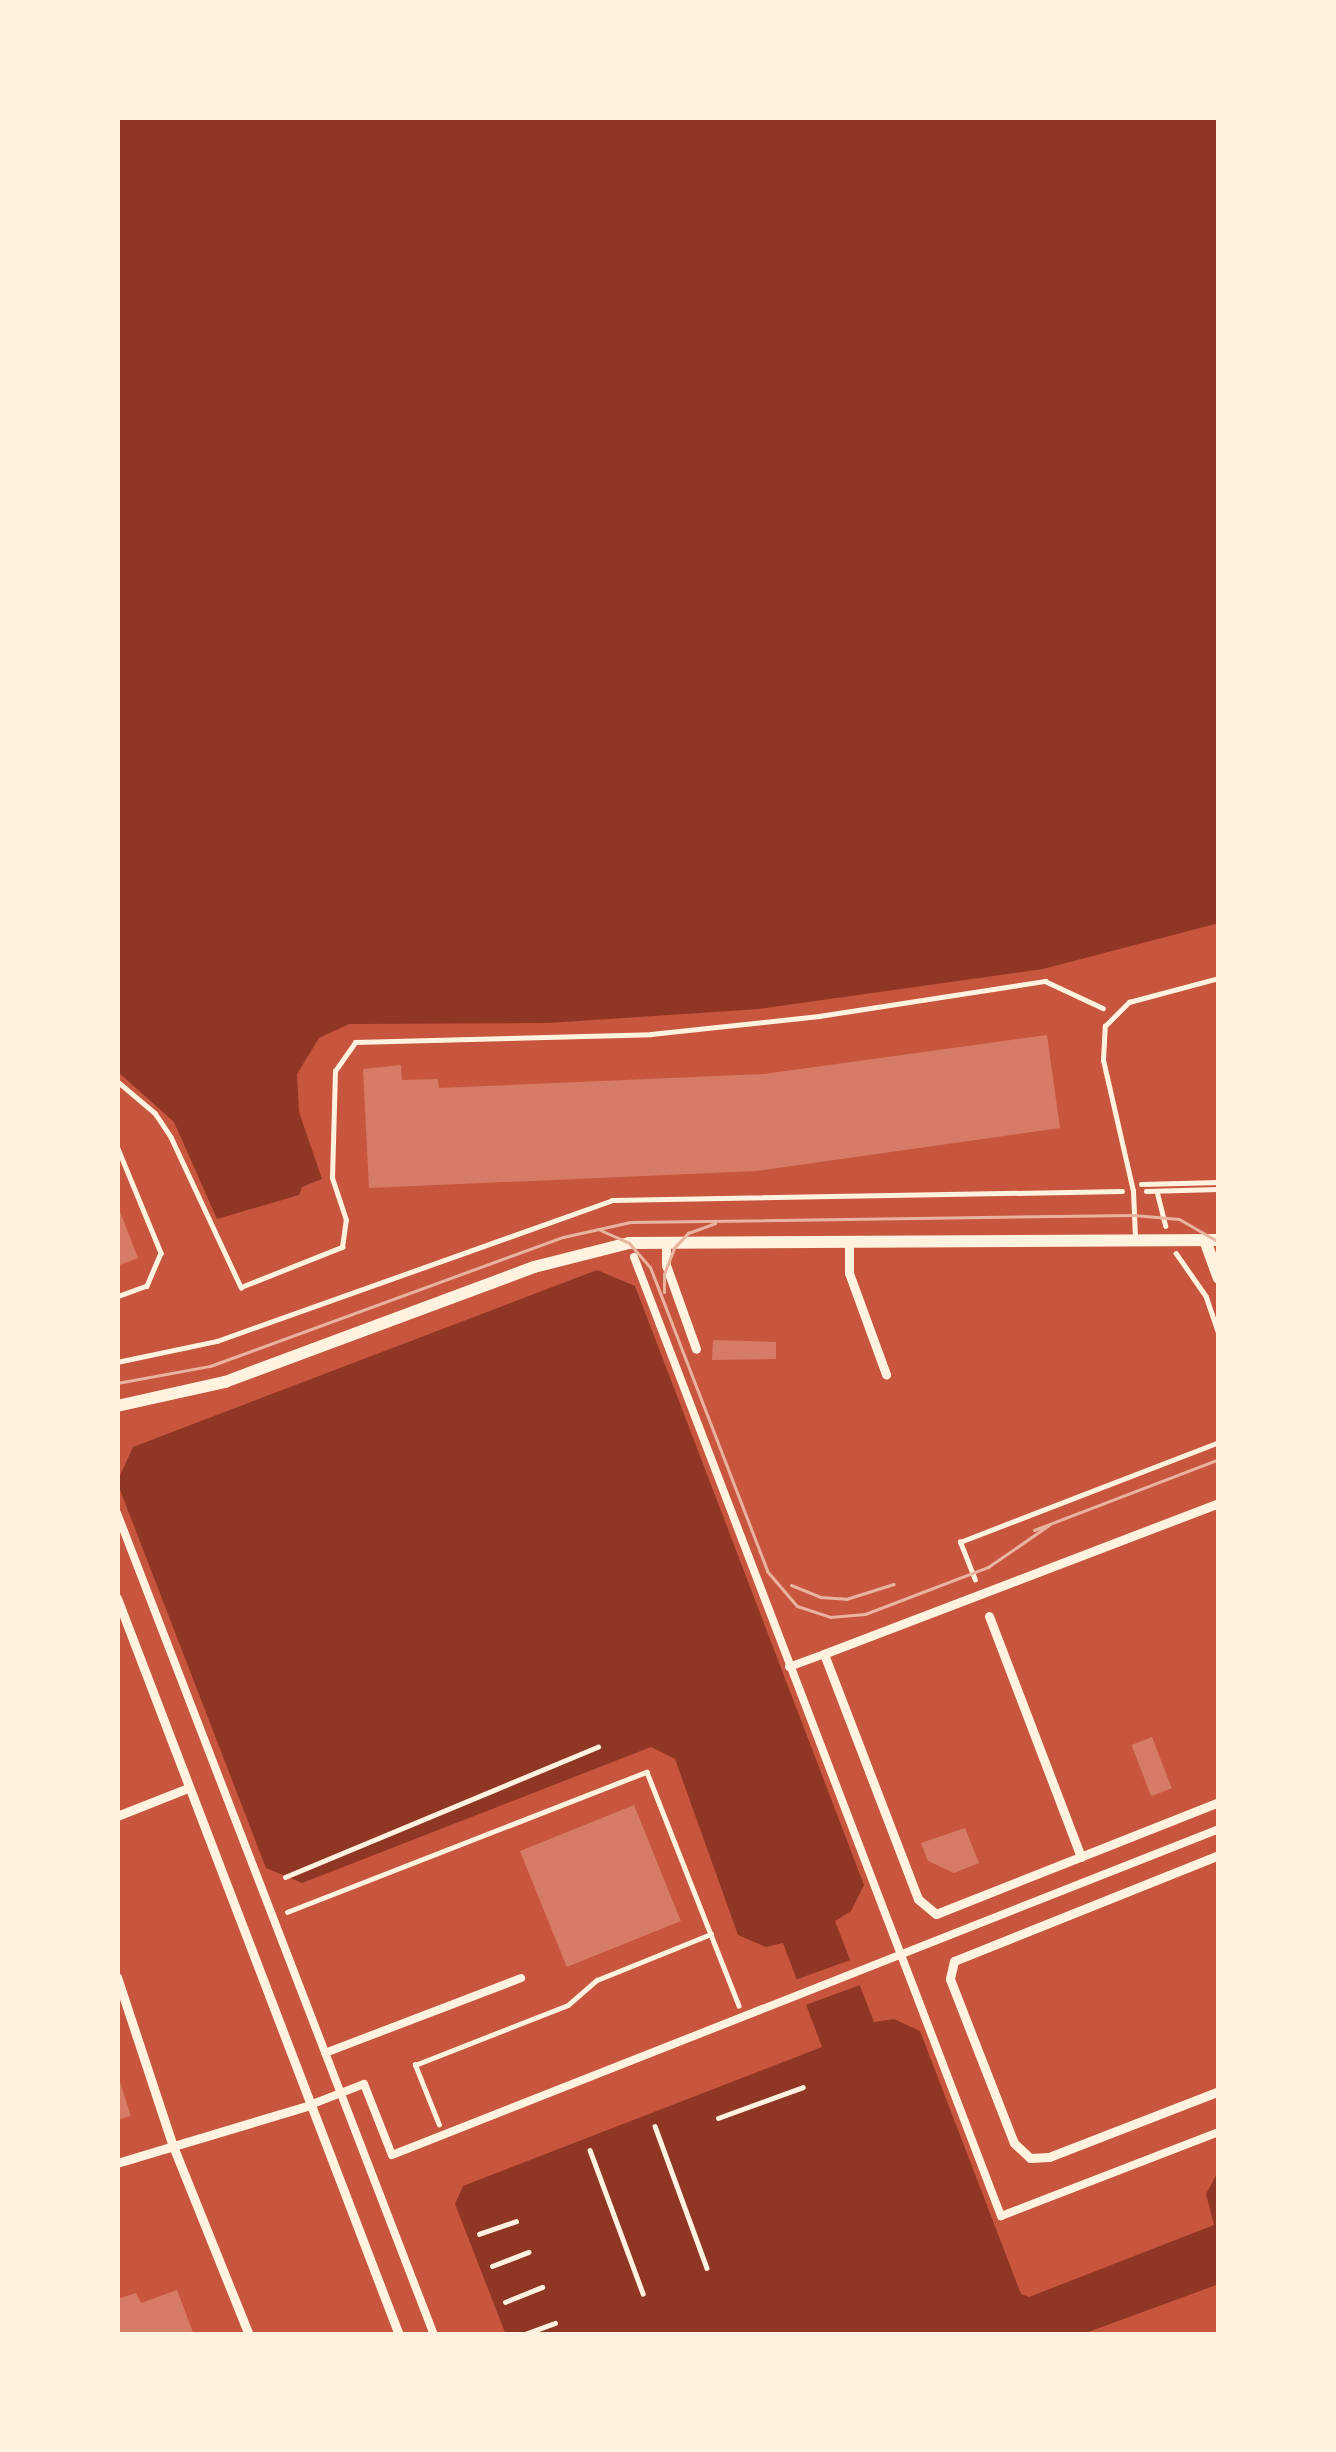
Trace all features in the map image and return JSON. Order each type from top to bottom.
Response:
[{"type":"street","points":[[666,1241],[672,1284],[696,1349]]},
{"type":"street","points":[[117,1406],[225,1382],[534,1267],[592,1250],[666,1241],[1213,1241],[1219,1278]]},
{"type":"street","points":[[849,1241],[849,1273],[886,1374]]},
{"type":"street","points":[[634,1257],[1001,2216],[1219,2132]]},
{"type":"street","points":[[789,1667],[1219,1503]]},
{"type":"street","points":[[117,1513],[434,2335]]},
{"type":"street","points":[[117,1598],[400,2335]]},
{"type":"street","points":[[989,1616],[1081,1857]]},
{"type":"street","points":[[824,1654],[918,1899],[936,1914],[1219,1802]]},
{"type":"street","points":[[117,1816],[188,1788]]},
{"type":"street","points":[[117,2163],[364,2084],[392,2155],[1219,1829]]},
{"type":"street","points":[[1219,1855],[954,1961],[950,1979],[1013,2144],[1030,2158],[1049,2158],[1219,2092]]},
{"type":"street","points":[[117,1977],[173,2146],[250,2335]]},
{"type":"street","points":[[325,2053],[520,1978]]},
{"type":"lane","points":[[1135,1243],[1132,1185],[1103,1060],[1105,1026],[1113,1012],[1129,1002],[1219,978]]},
{"type":"lane","points":[[117,1145],[161,1253],[147,1286],[117,1297]]},
{"type":"path","points":[[117,1081],[154,1114],[171,1137],[241,1287],[342,1247],[346,1220],[332,1178],[335,1071],[355,1042],[652,1034],[819,1016],[1045,981],[1113,1012]]},
{"type":"path","points":[[1132,1185],[1219,1185]]},
{"type":"path","points":[[1219,1185],[1156,1191],[1171,1242],[1206,1296],[1219,1334]]},
{"type":"path","points":[[980,1594],[960,1542],[1219,1442]]},
{"type":"path","points":[[284,1877],[598,1747]]},
{"type":"path","points":[[272,1918],[647,1772],[743,2016]]},
{"type":"path","points":[[442,2135],[415,2065],[568,2005],[597,1980],[711,1934]]},
{"type":"path","points":[[718,2118],[803,2087]]},
{"type":"path","points":[[655,2126],[707,2268]]},
{"type":"path","points":[[590,2150],[643,2293]]},
{"type":"path","points":[[479,2234],[515,2221]]},
{"type":"path","points":[[492,2266],[528,2252]]},
{"type":"path","points":[[506,2302],[542,2288]]},
{"type":"path","points":[[522,2335],[555,2323]]},
{"type":"shaded area","points":[[117,117],[1219,117],[1219,923],[1043,969],[759,1009],[548,1023],[349,1024],[319,1038],[297,1074],[299,1112],[322,1179],[302,1187],[299,1195],[217,1219],[174,1122],[117,1071]]},
{"type":"shaded area","points":[[597,1270],[635,1286],[864,1885],[851,1911],[835,1921],[874,2022],[894,2019],[920,2031],[1021,2294],[1029,2297],[1214,2225],[1206,2194],[1219,2170],[1219,2284],[1080,2335],[506,2335],[455,2204],[463,2186],[822,2047],[783,1943],[766,1947],[738,1935],[675,1759],[651,1747],[302,1883],[266,1868],[117,1482],[133,1447]]},
{"type":"pier","points":[[853,1959],[862,1984],[800,2007],[791,1982]]},
{"type":"building","points":[[1047,1035],[1060,1128],[757,1171],[369,1188],[363,1069],[401,1065],[402,1080],[438,1079],[439,1088],[764,1074]]},
{"type":"building","points":[[117,1204],[138,1258],[117,1266]]},
{"type":"building","points":[[713,1340],[776,1342],[776,1359],[712,1360]]},
{"type":"building","points":[[1152,1737],[1172,1788],[1151,1796],[1131,1745]]},
{"type":"building","points":[[634,1805],[681,1921],[567,1967],[520,1851]]},
{"type":"building","points":[[965,1828],[979,1863],[954,1873],[928,1861],[921,1843]]},
{"type":"building","points":[[117,2073],[131,2116],[117,2120]]},
{"type":"building","points":[[177,2290],[194,2335],[117,2335],[117,2299],[136,2293],[141,2303]]},
{"type":"tram line","points":[[117,1383],[210,1366],[563,1237],[630,1222],[1134,1215],[1179,1219],[1219,1242]]},
{"type":"tram line","points":[[664,1292],[664,1274],[674,1248],[688,1233],[715,1223]]},
{"type":"tram line","points":[[598,1229],[629,1243],[650,1267],[767,1571],[797,1606],[830,1617],[865,1614],[988,1567],[1049,1525]]},
{"type":"tram line","points":[[1034,1530],[1219,1459]]},
{"type":"tram line","points":[[791,1585],[820,1597],[846,1599],[894,1584]]}]
